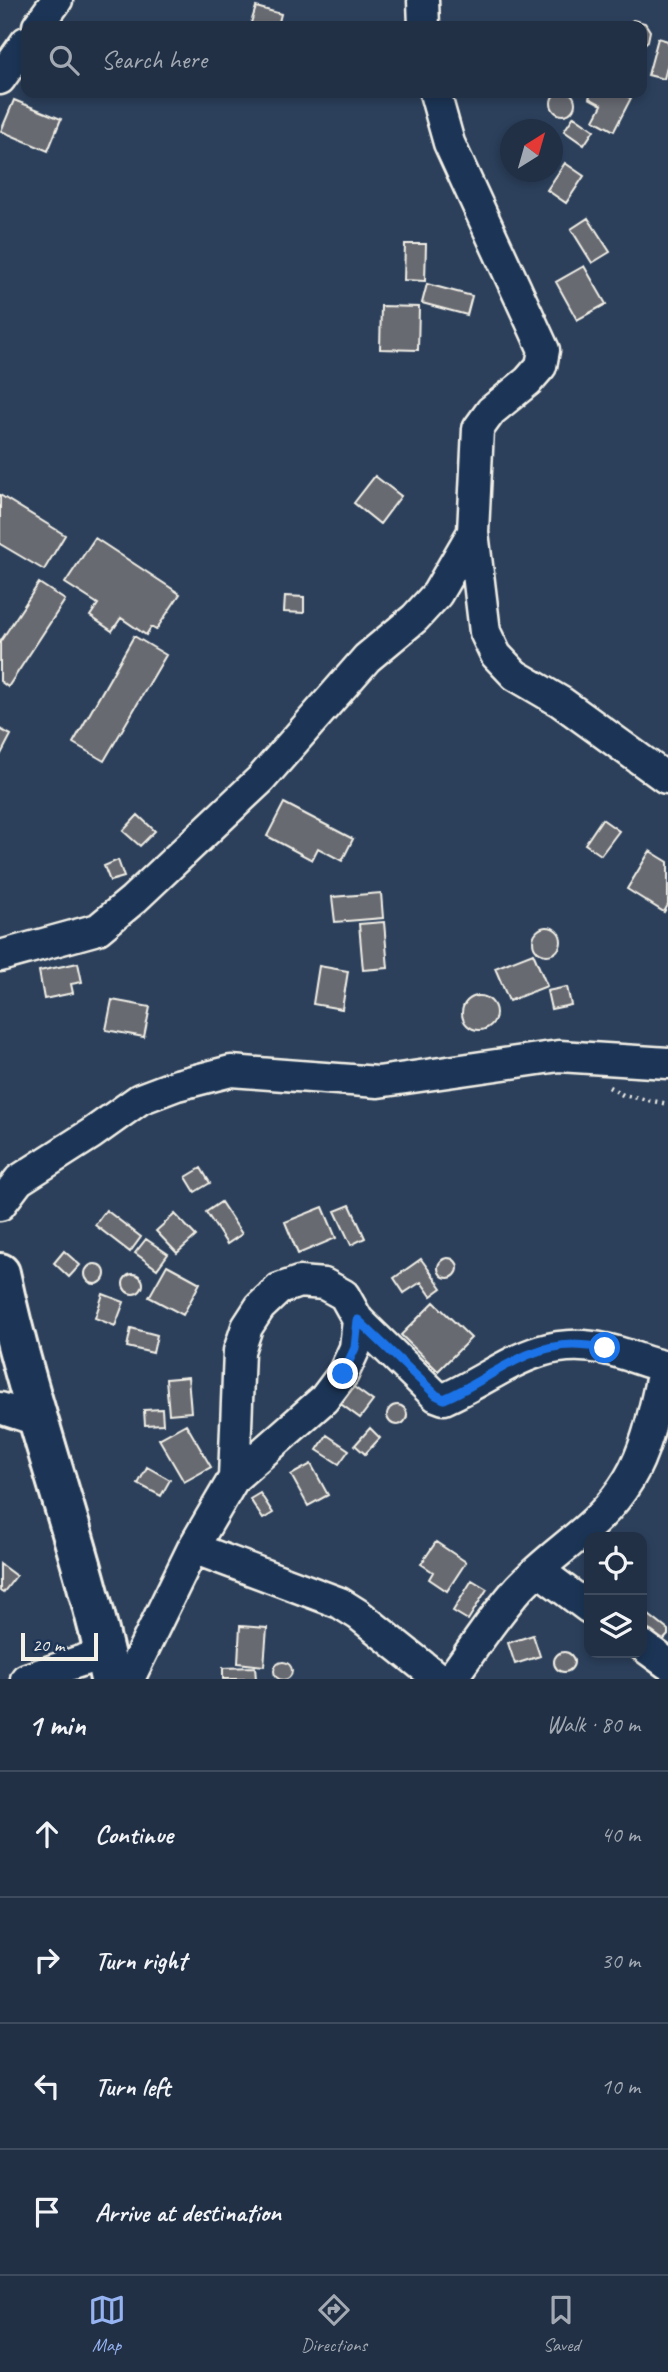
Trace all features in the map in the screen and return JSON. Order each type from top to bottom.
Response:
[{"type":"street","points":[[42,21],[57,0]]},
{"type":"street","points":[[423,0],[424,21]]},
{"type":"street","points":[[0,79],[21,49]]},
{"type":"street","points":[[436,98],[449,143],[544,349],[541,366],[528,381],[491,411],[478,429],[473,532],[485,632],[496,655],[515,675],[561,702],[666,778]]},
{"type":"street","points":[[0,956],[98,929],[133,900],[261,779],[367,658],[415,618],[437,594],[473,532]]},
{"type":"street","points":[[0,1205],[19,1180],[140,1099],[177,1085],[231,1071],[378,1082],[559,1056],[668,1063]]},
{"type":"street","points":[[0,1273],[12,1332],[115,1670]]},
{"type":"street","points":[[234,1478],[239,1350],[247,1327],[260,1307],[279,1289],[299,1282],[324,1284],[344,1294],[358,1320],[436,1395],[444,1399],[510,1362],[540,1350],[572,1345],[605,1348],[666,1367],[644,1448],[630,1477],[597,1521],[518,1589],[452,1679]]},
{"type":"street","points":[[115,1670],[234,1478],[324,1399],[337,1382],[355,1348],[358,1320]]},
{"type":"street","points":[[0,1408],[40,1421]]},
{"type":"street","points":[[193,1548],[340,1603],[439,1679]]},
{"type":"street","points":[[538,1570],[584,1604]]},
{"type":"street","points":[[647,1649],[668,1664]]},
{"type":"street","points":[[26,1679],[115,1670]]},
{"type":"building","points":[[256,7],[281,14],[279,21],[252,21]]},
{"type":"building","points":[[658,38],[668,41],[668,63],[664,79],[648,75]]},
{"type":"building","points":[[552,98],[574,98],[574,108],[568,114],[558,114],[552,108]]},
{"type":"building","points":[[589,98],[631,98],[614,131],[594,120],[602,105]]},
{"type":"building","points":[[14,100],[61,119],[48,151],[1,131]]},
{"type":"building","points":[[574,116],[594,130],[584,145],[564,131]]},
{"type":"building","points":[[565,163],[584,176],[566,203],[547,190],[552,182],[563,182]]},
{"type":"building","points":[[588,218],[610,252],[592,263],[571,229]]},
{"type":"building","points":[[405,244],[426,244],[425,281],[404,280]]},
{"type":"building","points":[[584,266],[606,304],[577,320],[556,282]]},
{"type":"building","points":[[427,284],[472,296],[467,315],[422,303]]},
{"type":"building","points":[[381,306],[419,307],[418,350],[380,349]]},
{"type":"building","points":[[375,476],[401,496],[380,524],[354,503]]},
{"type":"building","points":[[0,495],[65,535],[44,570],[0,544]]},
{"type":"building","points":[[95,538],[180,594],[156,630],[151,627],[146,635],[121,618],[112,631],[90,616],[98,604],[65,583]]},
{"type":"building","points":[[39,583],[65,600],[8,687],[0,681],[0,642]]},
{"type":"building","points":[[285,596],[304,597],[304,613],[284,612]]},
{"type":"building","points":[[134,636],[166,655],[104,761],[73,743]]},
{"type":"building","points":[[0,729],[11,735],[0,756]]},
{"type":"building","points":[[284,803],[353,839],[342,861],[318,848],[312,860],[267,836]]},
{"type":"building","points":[[138,815],[155,831],[140,846],[123,831]]},
{"type":"building","points":[[602,819],[619,831],[601,855],[585,844]]},
{"type":"building","points":[[650,851],[668,862],[668,905],[664,912],[627,889]]},
{"type":"building","points":[[118,860],[124,877],[110,881],[104,866]]},
{"type":"building","points":[[381,893],[383,918],[335,922],[332,897]]},
{"type":"building","points":[[384,922],[388,968],[363,970],[359,924]]},
{"type":"building","points":[[547,927],[557,931],[561,941],[557,951],[547,955],[537,951],[533,941],[537,931]]},
{"type":"building","points":[[533,953],[547,986],[509,1001],[495,968]]},
{"type":"building","points":[[78,963],[82,982],[71,984],[73,993],[44,999],[39,971]]},
{"type":"building","points":[[319,966],[348,971],[342,1009],[313,1004]]},
{"type":"building","points":[[567,987],[571,1005],[551,1009],[547,991]]},
{"type":"building","points":[[479,996],[491,1001],[496,1013],[491,1025],[479,1030],[467,1025],[462,1013],[467,1001]]},
{"type":"building","points":[[112,1000],[150,1007],[144,1037],[106,1030]]},
{"type":"building","points":[[201,1168],[210,1183],[195,1192],[186,1177]]},
{"type":"building","points":[[221,1202],[242,1234],[227,1244],[206,1212]]},
{"type":"building","points":[[350,1205],[365,1238],[351,1245],[335,1211]]},
{"type":"building","points":[[323,1207],[336,1238],[298,1254],[285,1222]]},
{"type":"building","points":[[106,1210],[141,1237],[130,1252],[95,1225]]},
{"type":"building","points":[[175,1214],[196,1236],[177,1253],[156,1231]]},
{"type":"building","points":[[146,1239],[168,1254],[157,1269],[135,1253]]},
{"type":"building","points":[[64,1251],[80,1265],[69,1277],[54,1263]]},
{"type":"building","points":[[448,1258],[455,1261],[458,1268],[455,1275],[448,1278],[441,1275],[438,1268],[441,1261]]},
{"type":"building","points":[[421,1259],[442,1288],[431,1296],[421,1282],[404,1293],[394,1278]]},
{"type":"building","points":[[95,1264],[102,1267],[105,1274],[102,1281],[95,1284],[88,1281],[85,1274],[88,1267]]},
{"type":"building","points":[[167,1265],[200,1283],[183,1315],[149,1297]]},
{"type":"building","points":[[129,1274],[137,1274],[143,1284],[137,1294],[129,1294],[123,1288],[123,1280]]},
{"type":"building","points":[[103,1294],[124,1302],[115,1326],[95,1318]]},
{"type":"building","points":[[434,1302],[471,1338],[438,1371],[401,1335]]},
{"type":"building","points":[[131,1328],[157,1335],[153,1353],[127,1347]]},
{"type":"building","points":[[188,1377],[191,1412],[169,1414],[166,1379]]},
{"type":"building","points":[[351,1385],[373,1401],[360,1418],[338,1402]]},
{"type":"building","points":[[397,1405],[404,1408],[407,1415],[404,1422],[397,1425],[390,1422],[387,1415],[390,1408]]},
{"type":"building","points":[[162,1409],[163,1424],[145,1425],[144,1410]]},
{"type":"building","points":[[186,1424],[211,1467],[184,1482],[159,1439]]},
{"type":"building","points":[[370,1428],[380,1438],[365,1454],[355,1445]]},
{"type":"building","points":[[327,1435],[349,1450],[339,1464],[317,1450]]},
{"type":"building","points":[[311,1464],[328,1495],[308,1506],[291,1475]]},
{"type":"building","points":[[147,1467],[170,1480],[161,1496],[138,1484]]},
{"type":"building","points":[[260,1493],[273,1513],[263,1519],[250,1499]]},
{"type":"building","points":[[436,1542],[466,1562],[447,1591],[429,1579],[433,1572],[421,1564]]},
{"type":"building","points":[[0,1564],[16,1576],[3,1593],[0,1591]]},
{"type":"building","points":[[472,1580],[487,1589],[468,1620],[453,1611]]},
{"type":"building","points":[[647,1614],[668,1630],[668,1635],[658,1646],[647,1636]]},
{"type":"building","points":[[240,1626],[267,1628],[264,1666],[238,1663]]},
{"type":"building","points":[[533,1635],[540,1656],[515,1664],[508,1643]]},
{"type":"building","points":[[560,1652],[568,1652],[574,1662],[568,1672],[560,1672],[554,1666],[554,1658]]},
{"type":"building","points":[[279,1662],[287,1662],[292,1667],[292,1675],[288,1679],[278,1679],[274,1675],[274,1667]]},
{"type":"building","points":[[255,1667],[256,1679],[223,1679],[223,1668]]},
{"type":"route","points":[[343,1374],[355,1348],[358,1320],[436,1395],[444,1399],[510,1362],[540,1350],[572,1345],[605,1348]]}]
